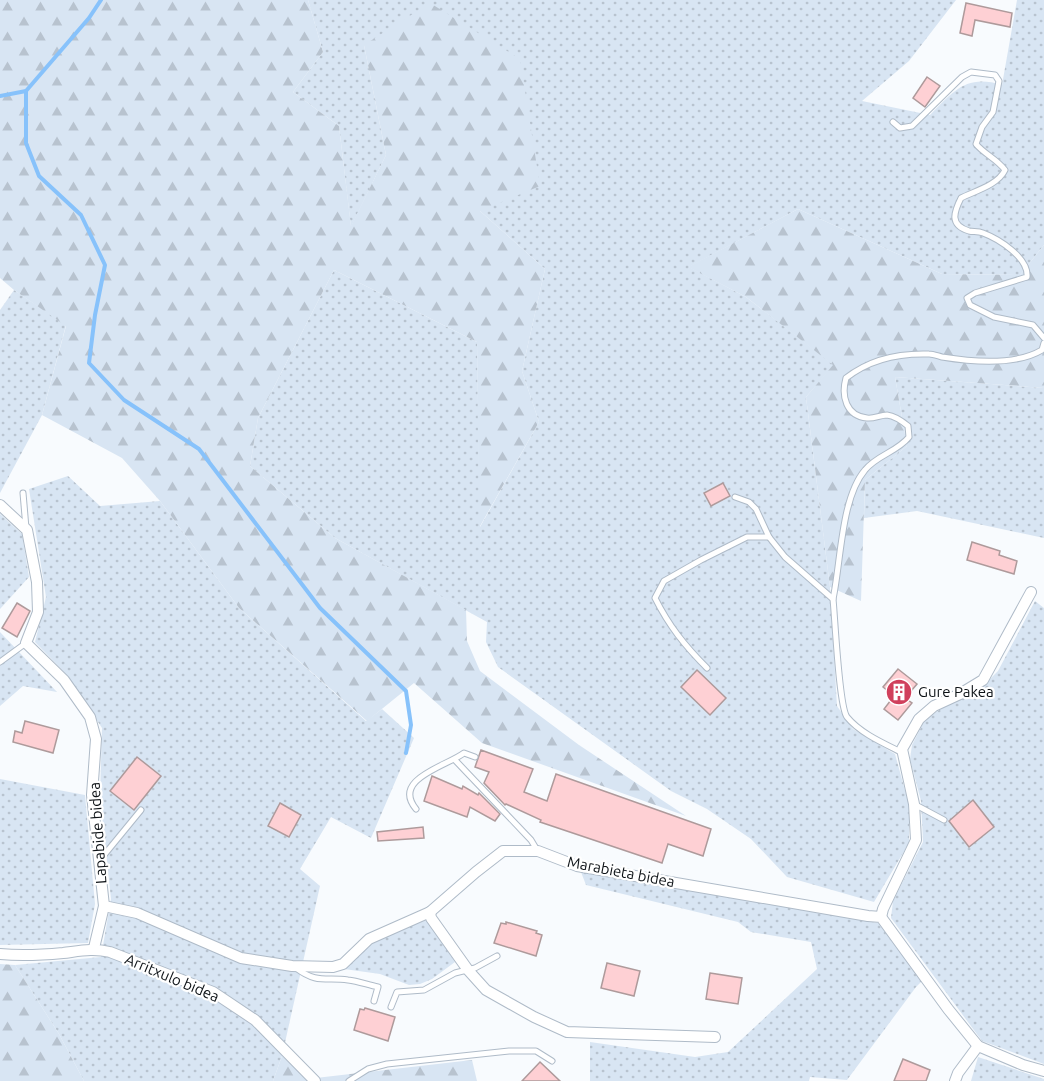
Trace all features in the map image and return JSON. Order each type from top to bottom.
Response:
[{"type":"street","points":[[0,505],[27,530],[37,582],[38,612],[26,643]]},
{"type":"street","points":[[1031,592],[984,680],[934,706],[919,719],[902,749],[915,804],[916,840],[881,917],[978,1046],[1023,1065],[1044,1071]]},
{"type":"street","name":"Lapabide bidea","points":[[26,643],[64,680],[90,717],[96,739],[92,795],[104,906],[94,948]]},
{"type":"street","name":"Marabieta bidea","points":[[104,906],[137,913],[241,958],[292,966],[333,967],[343,964],[369,939],[430,912],[503,851],[538,851],[577,866],[881,917]]},
{"type":"street","points":[[430,912],[431,918],[468,970],[486,990],[512,1006],[567,1032],[715,1037]]},
{"type":"street","name":"Arritxulo bidea","points":[[0,954],[12,956],[62,953],[94,948],[110,952],[213,993],[255,1020],[315,1081]]},
{"type":"street","points":[[955,1081],[958,1073],[978,1046]]},
{"type":"lane","points":[[893,122],[900,128],[912,126],[962,76],[971,72],[995,75],[999,81],[993,112],[982,127],[976,144],[1005,170],[1003,175],[992,183],[961,198],[953,216],[955,223],[963,228],[971,232],[981,232],[1006,246],[1022,261],[1028,271],[1027,277],[975,292],[967,298],[970,305],[994,317],[1033,325],[1044,338]]},
{"type":"lane","points":[[903,753],[868,734],[845,715],[841,695],[833,599],[846,519],[856,483],[865,469],[874,461],[903,444],[909,437],[908,426],[901,420],[887,415],[870,419],[856,416],[847,406],[842,390],[846,378],[868,363],[886,358],[929,354],[962,359],[1006,361],[1034,354],[1042,350],[1044,343]]},
{"type":"lane","points":[[23,493],[27,530]]},
{"type":"lane","points":[[735,497],[749,502],[756,509],[769,537],[784,557],[833,599]]},
{"type":"lane","points":[[707,668],[683,645],[655,598],[664,581],[747,537],[769,537]]},
{"type":"lane","points":[[0,662],[26,643]]},
{"type":"lane","points":[[416,809],[410,802],[409,789],[415,782],[464,753],[475,757]]},
{"type":"lane","points":[[455,760],[531,840],[538,851]]},
{"type":"lane","points":[[915,804],[944,820]]},
{"type":"lane","points":[[99,861],[141,810]]},
{"type":"lane","points":[[391,1007],[397,992],[424,990],[455,973],[468,970],[496,956]]},
{"type":"lane","points":[[292,966],[312,978],[348,980],[378,987],[374,1001]]},
{"type":"lane","points":[[348,1081],[368,1069],[387,1064],[509,1051],[536,1051],[552,1061]]},
{"type":"green space","points":[[0,0],[308,0],[323,52],[293,92],[339,126],[351,226],[386,155],[364,45],[430,3],[520,59],[540,186],[480,211],[545,269],[522,371],[539,422],[479,528],[477,342],[334,270],[258,418],[250,466],[335,538],[466,610],[467,641],[480,671],[579,745],[686,816],[482,743],[414,683],[367,721],[239,608],[160,501],[122,458],[42,415],[66,326],[0,278]]},
{"type":"green space","points":[[308,0],[956,0],[909,61],[862,101],[930,115],[954,92],[970,83],[990,82],[1002,85],[1017,0],[1044,0],[1044,245],[1020,275],[942,274],[798,209],[689,267],[746,297],[834,365],[806,397],[830,587],[837,706],[853,729],[895,754],[909,805],[909,843],[874,902],[787,877],[751,839],[707,809],[671,791],[498,667],[486,642],[487,622],[335,538],[250,466],[258,418],[334,270],[477,342],[480,527],[539,422],[522,371],[545,269],[480,211],[364,45],[386,155],[351,227],[339,126],[293,92],[323,52]]},
{"type":"green space","points":[[798,209],[942,274],[1020,275],[1044,245],[1044,388],[895,377],[907,446],[865,480],[861,601],[830,587],[806,397],[833,365],[746,297],[688,267]]},
{"type":"green space","points":[[14,290],[66,325],[42,415],[0,493],[0,310]]},
{"type":"green space","points":[[895,377],[1044,388],[1044,538],[917,511],[864,518],[865,480],[907,446]]},
{"type":"green space","points":[[68,476],[100,506],[160,501],[239,608],[366,721],[382,709],[414,738],[371,838],[331,817],[300,869],[320,886],[282,1056],[273,1081],[84,1081],[59,1034],[15,965],[101,957],[111,899],[100,796],[102,728],[67,675],[35,642],[46,597],[29,489]]},
{"type":"green space","points":[[0,514],[22,534],[29,577],[0,609]]},
{"type":"green space","points":[[1035,601],[1044,608],[1044,1064],[982,1041],[891,918],[893,901],[923,842],[921,801],[910,759],[912,745],[925,720],[945,706],[981,688],[998,671]]},
{"type":"green space","points":[[0,632],[57,692],[23,686],[0,706]]},
{"type":"green space","points":[[0,779],[85,795],[95,904],[88,943],[0,945]]},
{"type":"green space","points":[[581,872],[878,923],[922,981],[847,1080],[810,1077],[809,1081],[590,1081],[590,1042],[695,1057],[728,1052],[817,969],[811,942],[751,932],[738,922],[586,885]]},
{"type":"green space","points":[[427,920],[455,962],[432,979],[420,984],[409,985],[380,974],[344,969],[374,942],[393,931]]},
{"type":"green space","points":[[0,964],[15,965],[59,1034],[84,1081],[0,1081]]},
{"type":"green space","points":[[282,1056],[307,1079],[472,1060],[477,1081],[273,1081]]},
{"type":"green space","points":[[978,1057],[1044,1079],[1044,1081],[971,1081]]},
{"type":"building","points":[[966,3],[1012,13],[1010,27],[975,20],[972,36],[960,33]]},
{"type":"building","points":[[927,77],[940,86],[925,107],[913,98]]},
{"type":"building","points":[[723,483],[730,496],[711,506],[704,493]]},
{"type":"building","points":[[972,542],[1000,551],[999,555],[1017,561],[1014,574],[967,560]]},
{"type":"building","points":[[17,603],[30,611],[17,637],[2,628]]},
{"type":"building","name":"Gure Pakea","points":[[898,669],[917,684],[905,698],[912,703],[898,720],[884,709],[894,696],[883,687]]},
{"type":"building","points":[[697,670],[726,698],[710,715],[681,687]]},
{"type":"building","points":[[25,721],[59,730],[53,753],[13,742],[15,731],[22,733]]},
{"type":"building","points":[[481,750],[533,769],[524,792],[547,801],[556,774],[711,829],[703,856],[668,844],[662,863],[540,822],[541,820],[505,805],[484,783],[489,772],[475,767]]},
{"type":"building","points":[[137,757],[161,776],[134,810],[110,791]]},
{"type":"building","points":[[432,776],[462,789],[463,786],[478,795],[479,793],[500,814],[495,821],[470,807],[467,817],[424,801]]},
{"type":"building","points":[[973,800],[994,827],[969,847],[949,821]]},
{"type":"building","points":[[280,803],[301,815],[289,837],[268,826]]},
{"type":"building","points":[[423,827],[424,838],[378,841],[377,832]]},
{"type":"building","points":[[506,922],[537,931],[536,933],[542,935],[536,956],[494,943],[501,923],[506,924]]},
{"type":"building","points":[[607,963],[640,971],[634,996],[601,988]]},
{"type":"building","points":[[710,973],[742,978],[738,1004],[706,999]]},
{"type":"building","points":[[365,1008],[395,1017],[388,1041],[354,1030],[360,1009]]},
{"type":"building","points":[[903,1059],[930,1070],[926,1081],[894,1081]]},
{"type":"building","points":[[540,1062],[560,1081],[522,1081]]},
{"type":"waterway","points":[[0,96],[26,91],[89,18],[101,0]]},
{"type":"waterway","points":[[26,91],[26,143],[39,176],[81,215],[105,265],[95,315],[89,363],[124,400],[199,449],[320,608],[406,691],[411,725],[406,753]]},
{"type":"place","name":"Gure Pakea","points":[[899,692]]}]
